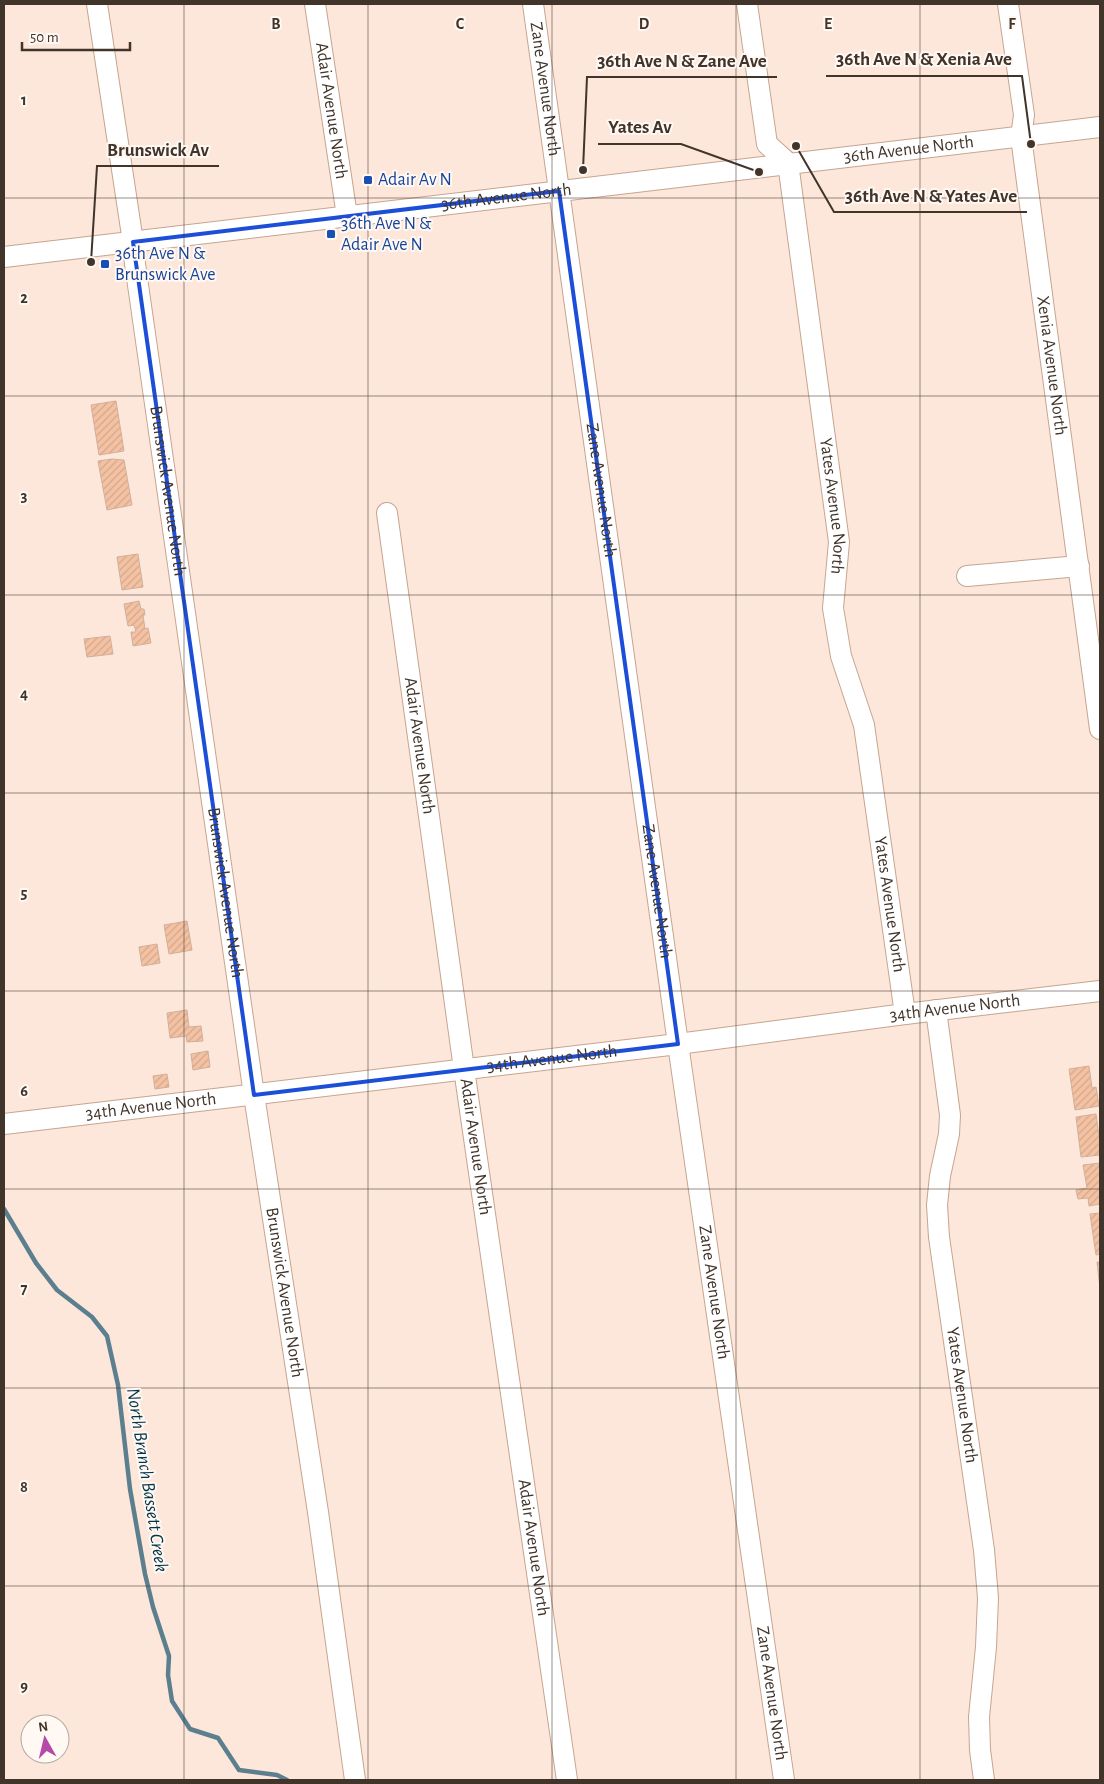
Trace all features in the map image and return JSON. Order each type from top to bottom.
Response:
[{"type":"street","name":"Brunswick Avenue North","points":[[97,4],[133,242],[254,1095],[318,1512],[355,1780]]},
{"type":"street","name":"Adair Avenue North","points":[[315,4],[347,216]]},
{"type":"street","name":"Zane Avenue North","points":[[533,4],[678,1044],[784,1780]]},
{"type":"street","points":[[748,4],[767,144],[788,164]]},
{"type":"street","name":"Xenia Avenue North","points":[[1008,4],[1024,115],[1021,137],[1100,729]]},
{"type":"street","name":"36th Avenue North","points":[[4,257],[1100,127]]},
{"type":"street","name":"Yates Avenue North","points":[[788,164],[839,542],[833,608],[841,656],[864,725],[905,1014]]},
{"type":"street","name":"Adair Avenue North","points":[[387,513],[464,1070],[567,1780]]},
{"type":"street","points":[[967,576],[1079,566]]},
{"type":"street","name":"34th Avenue North","points":[[4,1124],[464,1070],[1100,991]]},
{"type":"street","name":"Yates Avenue North","points":[[936,1010],[950,1115],[949,1134],[937,1205],[939,1237],[984,1550],[988,1598],[980,1717],[980,1750],[984,1780]]},
{"type":"highlighted area","points":[[559,191],[678,1044],[254,1095],[133,242]]},
{"type":"building","points":[[116,401],[124,451],[99,455],[91,405]]},
{"type":"building","points":[[124,460],[132,505],[107,510],[98,461]]},
{"type":"building","points":[[138,554],[143,587],[122,590],[117,557]]},
{"type":"building","points":[[139,601],[141,609],[144,609],[145,629],[148,628],[151,643],[133,646],[131,632],[136,632],[134,625],[128,626],[124,604]]},
{"type":"building","points":[[110,636],[113,654],[87,657],[84,639]]},
{"type":"building","points":[[187,921],[192,950],[169,954],[164,925]]},
{"type":"building","points":[[157,944],[160,963],[142,966],[139,947]]},
{"type":"building","points":[[187,1010],[189,1027],[201,1026],[203,1041],[187,1042],[186,1036],[170,1038],[167,1013]]},
{"type":"building","points":[[208,1051],[210,1067],[193,1070],[191,1054]]},
{"type":"building","points":[[1089,1066],[1092,1088],[1096,1087],[1099,1106],[1075,1110],[1069,1069]]},
{"type":"building","points":[[167,1074],[169,1087],[155,1089],[153,1076]]},
{"type":"building","points":[[1096,1114],[1100,1136],[1100,1155],[1081,1157],[1076,1117]]},
{"type":"building","points":[[1100,1163],[1100,1204],[1089,1206],[1088,1198],[1078,1199],[1076,1190],[1087,1188],[1083,1165]]},
{"type":"building","points":[[1100,1213],[1100,1254],[1096,1255],[1090,1214]]},
{"type":"building","points":[[1097,1262],[1100,1262],[1100,1288]]},
{"type":"waterway","name":"North Branch Bassett Creek","points":[[4,1209],[36,1263],[57,1290],[92,1317],[107,1336],[118,1385],[130,1489],[145,1574],[153,1607],[169,1656],[168,1675],[172,1701],[190,1729],[218,1738],[239,1770],[277,1775],[287,1780]]},
{"type":"place","name":"36th Ave N & Xenia Ave","points":[[1031,144]]},
{"type":"place","name":"36th Ave N & Yates Ave","points":[[796,146]]},
{"type":"place","name":"36th Ave N & Zane Ave","points":[[583,170]]},
{"type":"place","name":"Yates Av","points":[[759,172]]},
{"type":"place","name":"Adair Av N","points":[[368,180]]},
{"type":"place","name":"36th Ave N & Adair Ave N","points":[[331,234]]},
{"type":"place","name":"Brunswick Av","points":[[91,262]]},
{"type":"place","name":"36th Ave N & Brunswick Ave","points":[[105,264]]}]
